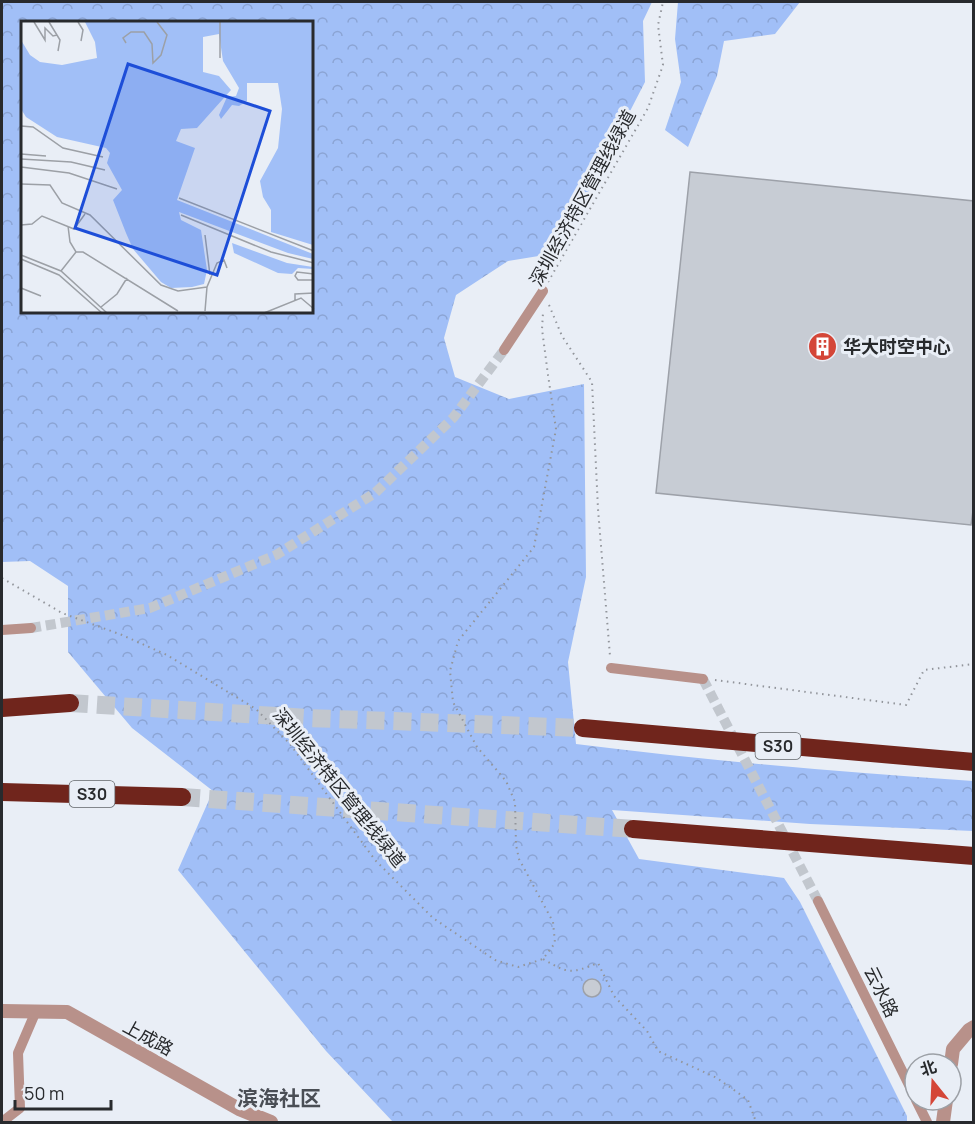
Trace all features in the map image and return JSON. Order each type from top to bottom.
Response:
[{"type":"highway","points":[[2,708],[70,703]]},
{"type":"highway","name":"S30","points":[[583,728],[974,762]]},
{"type":"highway","name":"S30","points":[[2,792],[182,797]]},
{"type":"highway","points":[[633,829],[974,856]]},
{"type":"street","points":[[504,350],[543,291]]},
{"type":"street","points":[[2,630],[30,628]]},
{"type":"street","points":[[611,668],[703,679]]},
{"type":"street","name":"云水路","points":[[818,901],[903,1073]]},
{"type":"street","name":"上成路","points":[[2,1011],[67,1012],[239,1109],[272,1122]]},
{"type":"street","points":[[2,1122],[20,1108],[18,1053],[36,1011]]},
{"type":"street","points":[[953,1052],[974,1027]]},
{"type":"path","name":"深圳经济特区管理线绿道","points":[[2,578],[62,613],[122,635],[167,655],[256,709],[290,744],[375,860],[433,918],[495,960],[518,967],[543,959],[555,943],[553,922],[519,859],[516,845],[515,802],[506,781],[477,747],[453,702],[450,671],[458,641],[534,548],[556,429],[542,329],[543,291],[648,108],[663,65],[658,25],[663,2]]},
{"type":"path","points":[[543,291],[562,336],[592,382],[598,509],[611,668]]},
{"type":"path","points":[[703,679],[906,705],[924,669],[974,664]]},
{"type":"path","points":[[543,959],[560,969],[575,972],[598,963],[614,996],[647,1031],[658,1051],[717,1078],[748,1100],[756,1122]]},
{"type":"green space","points":[[2,2],[652,2],[643,21],[645,82],[557,253],[508,261],[456,295],[444,338],[455,377],[509,399],[584,384],[586,577],[568,662],[576,744],[774,766],[973,781],[973,831],[810,824],[612,810],[639,859],[784,878],[800,902],[907,1116],[907,1122],[393,1122],[326,1051],[178,870],[213,791],[132,728],[68,652],[68,586],[30,561],[2,562]]},
{"type":"green space","points":[[678,2],[800,2],[775,34],[724,41],[717,76],[688,147],[665,130],[681,82],[675,39]]},
{"type":"building","name":"华大时空中心","points":[[690,172],[974,201],[974,504],[971,525],[656,493]]},
{"type":"building","points":[[592,979],[598,982],[601,988],[598,994],[592,997],[586,994],[583,988],[586,982]]},
{"type":"tunnel","points":[[31,628],[150,608],[276,555],[375,493],[453,418],[504,350]]},
{"type":"tunnel","points":[[703,679],[818,901]]},
{"type":"tunnel","points":[[70,703],[308,718],[583,728]]},
{"type":"tunnel","points":[[182,797],[633,829]]},
{"type":"place","name":"华大时空中心","points":[[822,347]]},
{"type":"district","name":"滨海社区","points":[[279,1099]]}]
